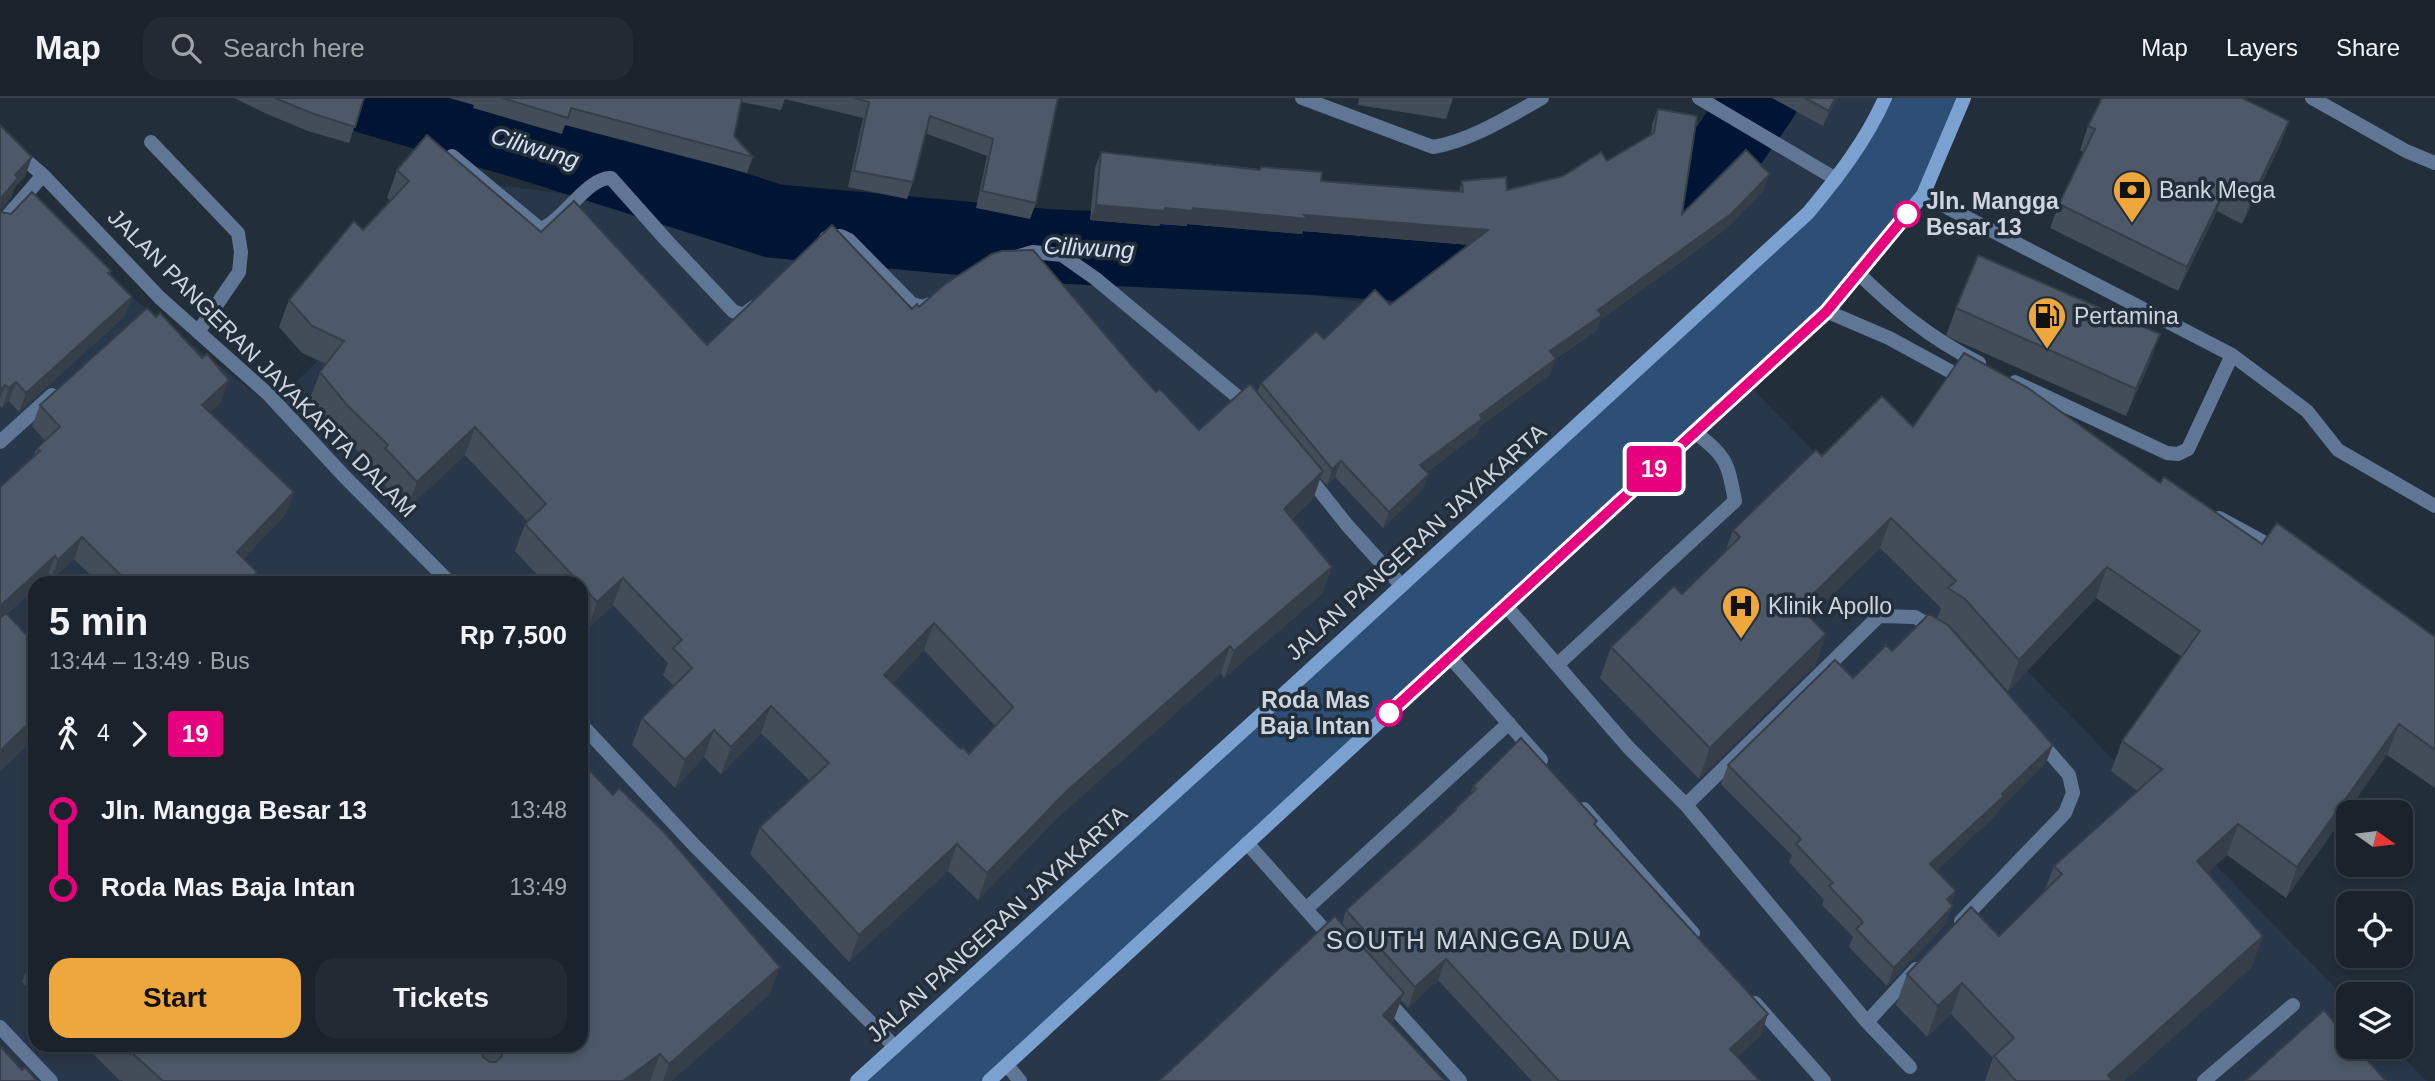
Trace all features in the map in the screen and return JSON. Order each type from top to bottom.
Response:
[{"type":"main road","name":"JALAN PANGERAN JAYAKARTA","points":[[857,1081],[1808,213],[1836,179],[1874,122],[1885,98]]},
{"type":"main road","points":[[989,1081],[1826,312],[1923,195],[1964,98]]},
{"type":"street","points":[[1302,98],[1433,147],[1449,145],[1542,98]]},
{"type":"street","points":[[2312,98],[2435,163]]},
{"type":"street","points":[[1701,100],[1836,179]]},
{"type":"street","name":"JALAN PANGERAN JAYAKARTA DALAM","points":[[0,138],[43,175],[155,302],[198,332],[269,395],[343,475],[443,576]]},
{"type":"street","points":[[152,142],[238,233],[241,252],[239,272],[198,332]]},
{"type":"street","points":[[452,156],[540,229],[547,227],[572,202],[603,179],[611,178],[733,311],[743,315],[748,313],[766,295]]},
{"type":"street","points":[[0,225],[43,175]]},
{"type":"street","points":[[1923,195],[2232,355],[2308,411],[2338,450],[2435,506]]},
{"type":"street","points":[[812,249],[821,240],[840,236],[849,240],[912,304],[923,307],[939,298]]},
{"type":"street","points":[[1009,260],[1034,252],[1062,255],[1150,324],[1256,414]]},
{"type":"street","points":[[1857,272],[1889,303],[1942,345],[2167,453],[2178,454],[2188,449],[2232,355]]},
{"type":"street","points":[[1826,312],[1889,338],[1986,391]]},
{"type":"street","points":[[0,442],[60,388]]},
{"type":"street","points":[[1557,665],[1735,501],[1728,466],[1718,451],[1695,432]]},
{"type":"street","points":[[1291,456],[1347,525],[1401,585]]},
{"type":"street","points":[[2203,509],[2288,555]]},
{"type":"street","points":[[1506,607],[1628,747],[1686,805],[1867,1022],[1910,1067]]},
{"type":"street","points":[[1686,805],[1879,616],[1915,617],[1948,636]]},
{"type":"street","points":[[1450,657],[1554,774]]},
{"type":"street","points":[[1306,909],[1508,723]]},
{"type":"street","points":[[1955,928],[2066,813],[2073,793],[2068,775],[2024,723]]},
{"type":"street","points":[[588,731],[694,845],[895,1047]]},
{"type":"street","points":[[1572,795],[1707,948]]},
{"type":"street","points":[[1247,844],[1343,950]]},
{"type":"street","points":[[1867,1022],[1928,956]]},
{"type":"street","points":[[1743,989],[1824,1081]]},
{"type":"street","points":[[1379,990],[1460,1081]]},
{"type":"street","points":[[2204,1081],[2293,1006]]},
{"type":"street","points":[[0,1027],[51,1081]]},
{"type":"street","points":[[1007,1065],[1020,1081]]},
{"type":"shaded area","points":[[1721,98],[1885,98],[1836,179],[857,1081],[0,1081],[0,200],[3,197],[271,406],[498,185],[1427,311],[1566,263]]},
{"type":"shaded area","points":[[1885,98],[1964,98],[1923,195],[1826,311],[989,1081],[857,1081],[1808,213]]},
{"type":"shaded area","points":[[1748,384],[2336,989],[2336,1059],[2405,1059],[2427,1081],[989,1081]]},
{"type":"building","points":[[275,98],[364,98],[355,127]]},
{"type":"building","points":[[502,98],[742,98],[734,136],[753,157],[571,108],[568,118]]},
{"type":"building","points":[[854,98],[1058,98],[1036,203],[982,191],[993,139],[930,116],[913,182],[854,171],[869,102]]},
{"type":"building","points":[[1805,98],[1835,98],[1829,111]]},
{"type":"building","points":[[2102,98],[2242,98],[2289,121],[2251,200],[2226,187],[2187,267],[2059,204],[2095,129],[2088,126]]},
{"type":"building","points":[[1658,109],[1697,116],[1682,214],[1746,150],[1770,174],[1731,214],[1598,310],[1602,315],[1550,351],[1556,359],[1480,415],[1482,419],[1420,465],[1429,474],[1389,512],[1341,461],[1332,469],[1261,383],[1316,331],[1324,339],[1375,290],[1390,305],[1488,230],[1304,215],[1308,219],[1193,208],[1192,211],[1165,208],[1164,211],[1096,205],[1101,152],[1260,170],[1261,167],[1322,172],[1321,181],[1463,192],[1462,181],[1506,177],[1507,190],[1563,176],[1601,152],[1607,161],[1654,133]]},
{"type":"building","points":[[0,125],[32,157],[15,175],[18,178],[0,199]]},
{"type":"building","points":[[427,135],[541,232],[574,201],[707,345],[832,225],[912,309],[917,304],[919,307],[945,284],[992,254],[1033,250],[1156,392],[1160,389],[1199,430],[1250,384],[1323,471],[1284,509],[1332,567],[1234,651],[1230,646],[1068,790],[987,873],[957,844],[859,935],[760,827],[829,763],[771,706],[731,747],[714,730],[685,760],[642,718],[692,668],[673,648],[682,640],[623,578],[597,602],[588,592],[588,576],[573,576],[525,524],[546,504],[475,427],[417,482],[385,448],[388,445],[347,405],[320,372],[344,341],[312,326],[289,300],[354,221],[363,230],[409,181],[397,170]],"holes":[[[934,623],[1013,707],[969,754],[884,675]]]},
{"type":"building","points":[[32,192],[111,271],[108,273],[132,297],[26,393],[16,382],[9,388],[5,385],[0,390],[0,212],[11,214]]},
{"type":"building","points":[[1978,255],[2160,334],[2136,389],[1956,308]]},
{"type":"building","points":[[147,308],[156,317],[160,313],[202,358],[207,354],[229,380],[202,405],[294,492],[237,552],[257,572],[253,576],[122,576],[82,537],[58,560],[55,556],[33,576],[28,576],[28,581],[0,606],[0,487],[40,451],[37,448],[60,427],[40,405]]},
{"type":"building","points":[[1964,353],[2028,388],[2160,483],[2164,477],[2262,544],[2277,523],[2435,637],[2435,750],[2399,724],[2345,800],[2336,800],[2336,812],[2297,867],[2238,824],[2197,861],[2263,936],[2108,1075],[2113,1081],[2016,1081],[1994,1056],[2014,1038],[1962,983],[1938,1006],[1907,974],[1971,907],[1999,936],[2062,874],[2054,866],[2162,769],[2122,741],[2200,631],[2107,567],[2019,660],[1965,599],[1948,588],[1956,581],[1891,518],[1800,607],[1826,634],[1710,748],[1611,647],[1674,586],[1682,594],[1740,537],[1733,530],[1816,450],[1822,456],[1882,396],[1913,427]]},
{"type":"building","points":[[6,613],[28,637],[28,724],[0,751],[0,618]]},
{"type":"building","points":[[1929,614],[1948,625],[2053,745],[2002,794],[2004,796],[1930,864],[1956,891],[1947,899],[1953,906],[1894,968],[1856,929],[1863,922],[1829,886],[1833,883],[1796,844],[1801,839],[1728,765],[1835,660],[1853,678],[1886,645],[1892,651]]},
{"type":"building","points":[[1521,738],[1597,821],[1594,824],[1768,1014],[1730,1049],[1760,1081],[1559,1081],[1446,959],[1415,987],[1346,910],[1456,810],[1476,789],[1473,786]]},
{"type":"building","points":[[588,768],[613,795],[619,788],[665,833],[780,967],[669,1064],[660,1054],[623,1081],[163,1081],[131,1052],[482,1052],[483,1057],[490,1062],[496,1062],[502,1052],[588,1052]]},
{"type":"building","points":[[1335,916],[1404,993],[1383,1015],[1445,1081],[1159,1081]]},
{"type":"building","points":[[2324,1010],[2336,1024],[2336,1059],[2367,1059],[2386,1081],[2245,1081]]},
{"type":"building","points":[[0,1046],[22,1070],[25,1067],[37,1081],[0,1081]]},
{"type":"waterway","name":"Ciliwung","points":[[372,98],[524,142],[774,221],[1046,246],[1316,258],[1484,270],[1622,234],[1701,185],[1762,98]]},
{"type":"bus line","name":"19","points":[[1389,713],[1826,312],[1907,214]]},
{"type":"place","name":"Jln. Mangga Besar 13","points":[[1907,214]]},
{"type":"place","name":"Bank Mega","points":[[2132,224]]},
{"type":"place","name":"Pertamina","points":[[2047,350]]},
{"type":"place","name":"Klinik Apollo","points":[[1741,640]]},
{"type":"place","name":"Roda Mas Baja Intan","points":[[1389,713]]},
{"type":"district","name":"SOUTH MANGGA DUA","points":[[1479,940]]}]
